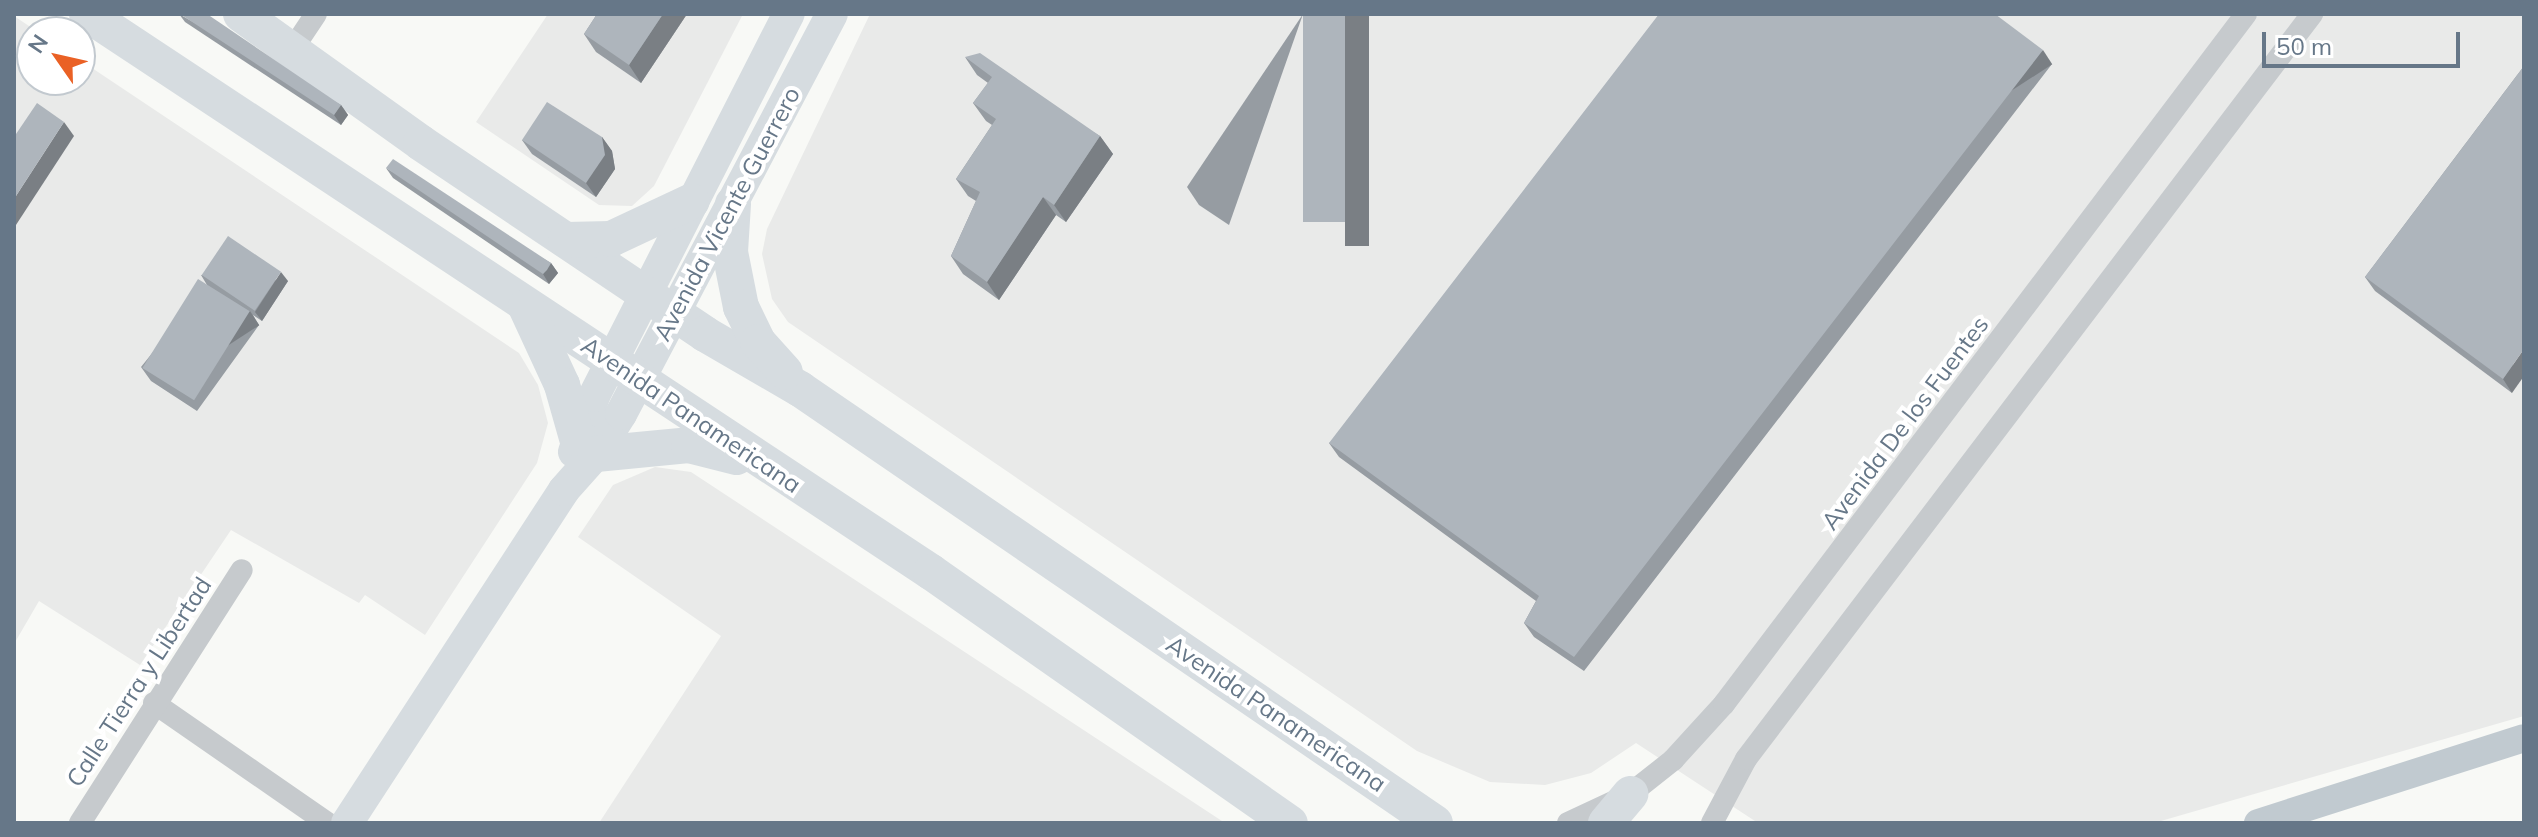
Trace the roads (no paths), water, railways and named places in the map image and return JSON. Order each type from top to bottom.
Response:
[{"type":"main road","name":"Avenida Panamericana","points":[[87,14],[761,463],[931,572],[1290,823]]},
{"type":"main road","name":"Avenida Panamericana","points":[[241,14],[645,294],[800,389],[1435,823]]},
{"type":"main road","name":"Avenida Vicente Guerrero","points":[[347,823],[564,490],[625,372],[645,294],[789,14]]},
{"type":"main road","name":"Avenida Vicente Guerrero","points":[[625,372],[675,314],[832,14]]},
{"type":"main road","points":[[566,240],[611,239],[692,201]]},
{"type":"main road","points":[[733,204],[730,252],[741,307],[758,342],[800,389]]},
{"type":"main road","points":[[523,302],[587,446],[689,445],[761,463]]},
{"type":"main road","points":[[1606,823],[1630,794]]},
{"type":"street","points":[[292,50],[316,14]]},
{"type":"street","name":"Avenida De los Fuentes","points":[[1568,823],[1630,794],[1673,760],[1724,704],[2246,14]]},
{"type":"street","points":[[1712,823],[1746,759],[2312,14]]},
{"type":"street","name":"Calle Tierra y Libertad","points":[[80,823],[242,570]]},
{"type":"street","points":[[154,703],[327,823]]},
{"type":"waterway","points":[[2258,823],[2524,738]]}]
